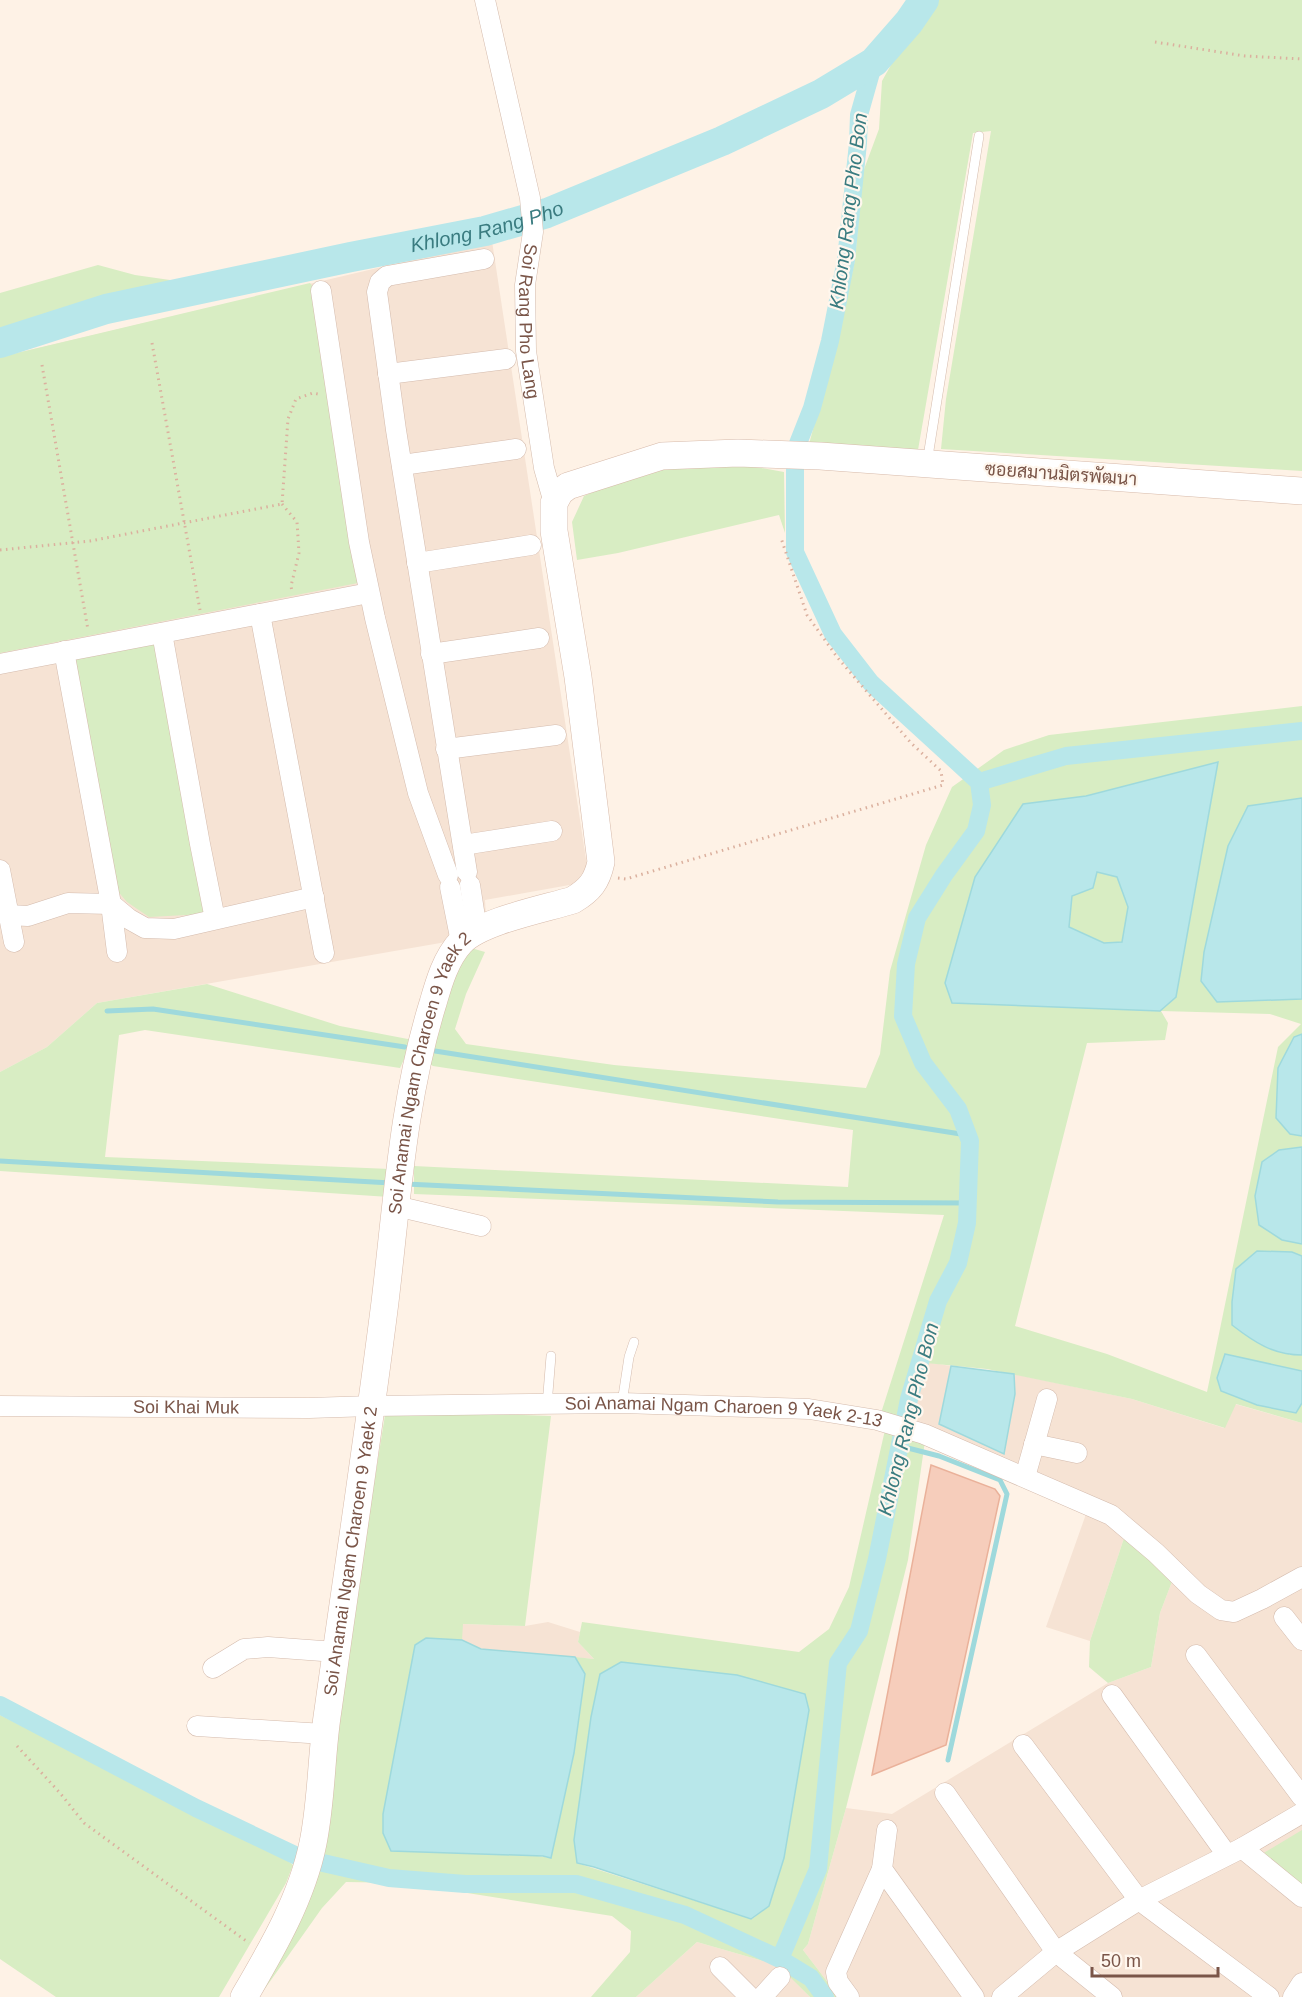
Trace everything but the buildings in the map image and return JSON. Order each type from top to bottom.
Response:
[{"type":"street","name":"Soi Rang Pho Lang","points":[[485,0],[530,198],[533,232],[525,285],[526,351],[544,468],[554,503]]},
{"type":"street","points":[[469,936],[458,869],[446,749],[377,292],[380,282],[387,276],[484,259]]},
{"type":"street","points":[[321,291],[359,542],[369,593],[418,793],[458,869]]},
{"type":"street","points":[[388,374],[506,359]]},
{"type":"street","points":[[402,465],[516,449]]},
{"type":"street","name":"ซอยสมานมิตรพัฒนา","points":[[554,503],[560,492],[568,486],[662,456],[738,453],[820,456],[1302,491]]},
{"type":"street","points":[[554,503],[554,531],[578,677],[599,836],[601,862],[598,876]]},
{"type":"street","points":[[417,563],[531,546]]},
{"type":"street","points":[[0,664],[369,593]]},
{"type":"street","points":[[260,614],[324,953]]},
{"type":"street","points":[[162,633],[215,919]]},
{"type":"street","points":[[432,654],[539,638]]},
{"type":"street","points":[[64,651],[111,904],[117,952]]},
{"type":"street","points":[[446,749],[556,735]]},
{"type":"street","points":[[458,869],[552,831]]},
{"type":"street","points":[[0,870],[14,942]]},
{"type":"street","name":"Soi Anamai Ngam Charoen 9 Yaek 2","points":[[244,1997],[279,1937],[303,1879],[313,1844],[319,1804],[324,1734],[372,1406],[399,1188],[423,1035],[439,983],[450,958],[469,936],[573,900],[587,892],[598,876]]},
{"type":"street","points":[[8,915],[28,916],[68,903],[111,904],[145,928],[174,929],[314,897]]},
{"type":"street","points":[[399,1188],[481,1226]]},
{"type":"street","points":[[1025,1477],[1047,1399]]},
{"type":"street","name":"Soi Anamai Ngam Charoen 9 Yaek 2-13","points":[[372,1406],[622,1403],[808,1410],[877,1420],[924,1434],[1111,1515],[1156,1553],[1198,1594],[1221,1610],[1233,1612],[1302,1577]]},
{"type":"street","name":"Soi Khai Muk","points":[[0,1406],[309,1408],[372,1406]]},
{"type":"street","points":[[1034,1444],[1077,1454]]},
{"type":"street","points":[[1284,1617],[1302,1640]]},
{"type":"street","points":[[213,1668],[244,1649],[268,1647],[336,1652]]},
{"type":"street","points":[[1196,1654],[1302,1797]]},
{"type":"street","points":[[1112,1695],[1234,1852],[1302,1897]]},
{"type":"street","points":[[197,1726],[324,1734]]},
{"type":"street","points":[[1023,1745],[1139,1900],[1269,1997]]},
{"type":"street","points":[[945,1793],[1056,1952],[1112,1997]]},
{"type":"street","points":[[1002,1997],[1056,1952],[1139,1900],[1234,1852],[1302,1813]]},
{"type":"street","points":[[849,1997],[838,1982],[836,1972],[882,1869],[887,1830]]},
{"type":"street","points":[[882,1869],[974,1997]]},
{"type":"street","points":[[720,1967],[750,1997]]},
{"type":"street","points":[[762,1997],[780,1977]]},
{"type":"street","points":[[1293,1997],[1302,1983]]},
{"type":"lane","points":[[927,465],[979,136]]},
{"type":"lane","points":[[622,1403],[629,1357],[634,1342]]},
{"type":"lane","points":[[547,1405],[551,1356]]},
{"type":"path","points":[[1155,42],[1245,56],[1302,59]]},
{"type":"path","points":[[152,343],[202,625]]},
{"type":"path","points":[[42,365],[90,646]]},
{"type":"path","points":[[294,608],[291,586],[299,553],[297,522],[282,504],[288,420],[296,399],[313,393],[337,398]]},
{"type":"path","points":[[0,550],[73,543],[282,504]]},
{"type":"path","points":[[598,876],[626,879],[943,785],[941,771],[911,743],[837,657],[807,615],[781,538]]},
{"type":"path","points":[[17,1746],[84,1823],[267,1956]]},
{"type":"shaded area","points":[[492,241],[587,866],[575,884],[485,900],[486,917],[446,942],[97,1003],[47,1047],[0,1072],[0,357]]},
{"type":"shaded area","points":[[926,1362],[951,1366],[939,1424],[1015,1394],[1014,1374],[1132,1399],[1224,1428],[1235,1404],[1302,1423],[1302,1997],[839,1997],[803,1950],[808,1944],[846,1808],[892,1814],[1108,1683],[1151,1667],[1160,1613],[1173,1579],[1125,1535],[1090,1641],[1046,1627],[1086,1514],[909,1436]]},
{"type":"shaded area","points":[[548,1622],[580,1632],[578,1642],[594,1659],[481,1649],[462,1640],[462,1624],[525,1626]]},
{"type":"shaded area","points":[[697,1942],[767,1962],[776,1962],[810,1997],[636,1997]]},
{"type":"green space","points":[[932,0],[1302,0],[1302,471],[941,449],[946,399],[991,131],[973,133],[918,450],[809,444],[838,338],[855,260],[863,172],[879,129],[882,81],[905,40]]},
{"type":"green space","points":[[98,265],[135,275],[184,282],[0,334],[0,293]]},
{"type":"green space","points":[[310,283],[314,288],[358,583],[0,653],[0,357]]},
{"type":"green space","points":[[734,463],[784,472],[785,533],[779,515],[618,553],[577,560],[572,522],[584,496],[638,472]]},
{"type":"green space","points":[[157,643],[205,914],[149,917],[127,902],[115,888],[72,659]]},
{"type":"green space","points":[[1302,706],[1302,798],[1248,806],[1228,847],[1204,952],[1201,980],[1218,1002],[1302,999],[1302,1147],[1280,1150],[1282,1240],[1302,1244],[1302,1256],[1292,1252],[1289,1355],[1302,1355],[1302,1371],[1225,1354],[1295,1413],[1302,1403],[1302,1423],[1236,1404],[1225,1428],[1132,1399],[987,1369],[926,1363],[909,1436],[925,1441],[908,1560],[846,1808],[808,1944],[803,1950],[839,1997],[810,1997],[776,1963],[697,1942],[636,1997],[591,1997],[630,1952],[631,1931],[612,1916],[404,1883],[346,1882],[322,1908],[259,1997],[310,1885],[385,1415],[395,1411],[551,1416],[525,1626],[463,1624],[462,1640],[426,1638],[383,1833],[551,1858],[574,1753],[585,1674],[575,1657],[594,1659],[578,1642],[582,1622],[799,1652],[829,1629],[849,1587],[885,1430],[882,1410],[944,1215],[414,1194],[414,1166],[848,1187],[853,1130],[433,1066],[425,1061],[451,974],[471,948],[485,952],[466,994],[455,1029],[466,1044],[614,1065],[866,1088],[880,1054],[890,971],[926,845],[952,787],[1004,750],[1049,735]],"holes":[[[1218,762],[1176,997],[1160,1011],[975,877],[1023,805],[1086,796]],[[1161,1011],[1270,1014],[1301,1024],[1278,1047],[1207,1392],[1107,1354],[1015,1326],[1087,1043],[1165,1040],[1168,1023]],[[809,1710],[784,1858],[769,1906],[752,1919],[577,1863]]]},
{"type":"green space","points":[[1097,872],[1117,877],[1128,907],[1122,942],[1104,943],[1069,927],[1072,896],[1093,888]]},
{"type":"green space","points":[[207,984],[340,1026],[413,1040],[400,1068],[145,1030],[119,1035],[105,1157],[390,1169],[389,1197],[0,1171],[0,1072],[47,1047],[97,1003]]},
{"type":"green space","points":[[1125,1535],[1173,1579],[1160,1613],[1151,1667],[1108,1683],[1089,1667],[1090,1641]]},
{"type":"green space","points":[[0,1715],[278,1853],[293,1865],[286,1883],[219,1997],[56,1997],[0,1959]]},
{"type":"green space","points":[[1302,1830],[1302,1887],[1262,1854]]},
{"type":"water","points":[[1218,762],[1176,997],[1160,1011],[952,1003],[945,983],[975,877],[1023,804],[1086,796]],"holes":[[[1097,872],[1117,877],[1128,907],[1122,942],[1104,943],[1069,927],[1072,896],[1093,888]]]},
{"type":"water","points":[[1302,798],[1302,999],[1217,1002],[1201,981],[1204,952],[1228,846],[1248,806]]},
{"type":"water","points":[[1302,1034],[1302,1136],[1290,1134],[1276,1118],[1278,1068],[1294,1037]]},
{"type":"water","points":[[1302,1147],[1302,1244],[1282,1240],[1259,1225],[1255,1196],[1262,1162],[1279,1150]]},
{"type":"water","points":[[1257,1251],[1292,1252],[1302,1256],[1302,1355],[1273,1350],[1248,1337],[1232,1325],[1236,1269]]},
{"type":"water","points":[[1225,1354],[1302,1371],[1302,1403],[1296,1413],[1257,1405],[1221,1391],[1217,1378]]},
{"type":"water","points":[[951,1366],[1014,1374],[1015,1394],[1004,1454],[939,1424]]},
{"type":"water","points":[[426,1638],[462,1640],[481,1649],[575,1657],[585,1674],[574,1753],[551,1858],[391,1851],[383,1833],[383,1814],[415,1645]]},
{"type":"water","points":[[621,1662],[737,1675],[805,1694],[809,1710],[784,1858],[769,1906],[751,1919],[577,1863],[574,1840],[591,1717],[600,1674]]},
{"type":"waterway","name":"Khlong Rang Pho","points":[[0,343],[106,309],[485,231],[547,213],[722,141],[821,94],[874,62],[909,22],[924,0]]},
{"type":"waterway","name":"Khlong Rang Pho Bon","points":[[825,1997],[811,1978],[780,1959],[818,1869],[838,1663],[859,1631],[877,1559],[909,1399],[938,1301],[958,1263],[967,1223],[970,1141],[958,1109],[923,1063],[903,1016],[906,964],[917,918],[976,831],[982,805],[979,782],[871,683],[833,634],[795,552],[795,451],[812,408],[830,341],[846,260],[859,115],[874,62]]},
{"type":"waterway","points":[[979,782],[1066,756],[1302,731]]},
{"type":"waterway","points":[[107,1011],[153,1009],[405,1047]]},
{"type":"waterway","points":[[435,1051],[967,1135]]},
{"type":"waterway","points":[[0,1161],[391,1183]]},
{"type":"waterway","points":[[406,1184],[778,1202],[968,1203]]},
{"type":"waterway","points":[[900,1446],[939,1456],[1000,1480],[1007,1494],[948,1760]]},
{"type":"waterway","points":[[0,1705],[196,1808],[301,1858],[389,1878],[465,1884],[576,1884],[685,1915],[780,1959]]}]
